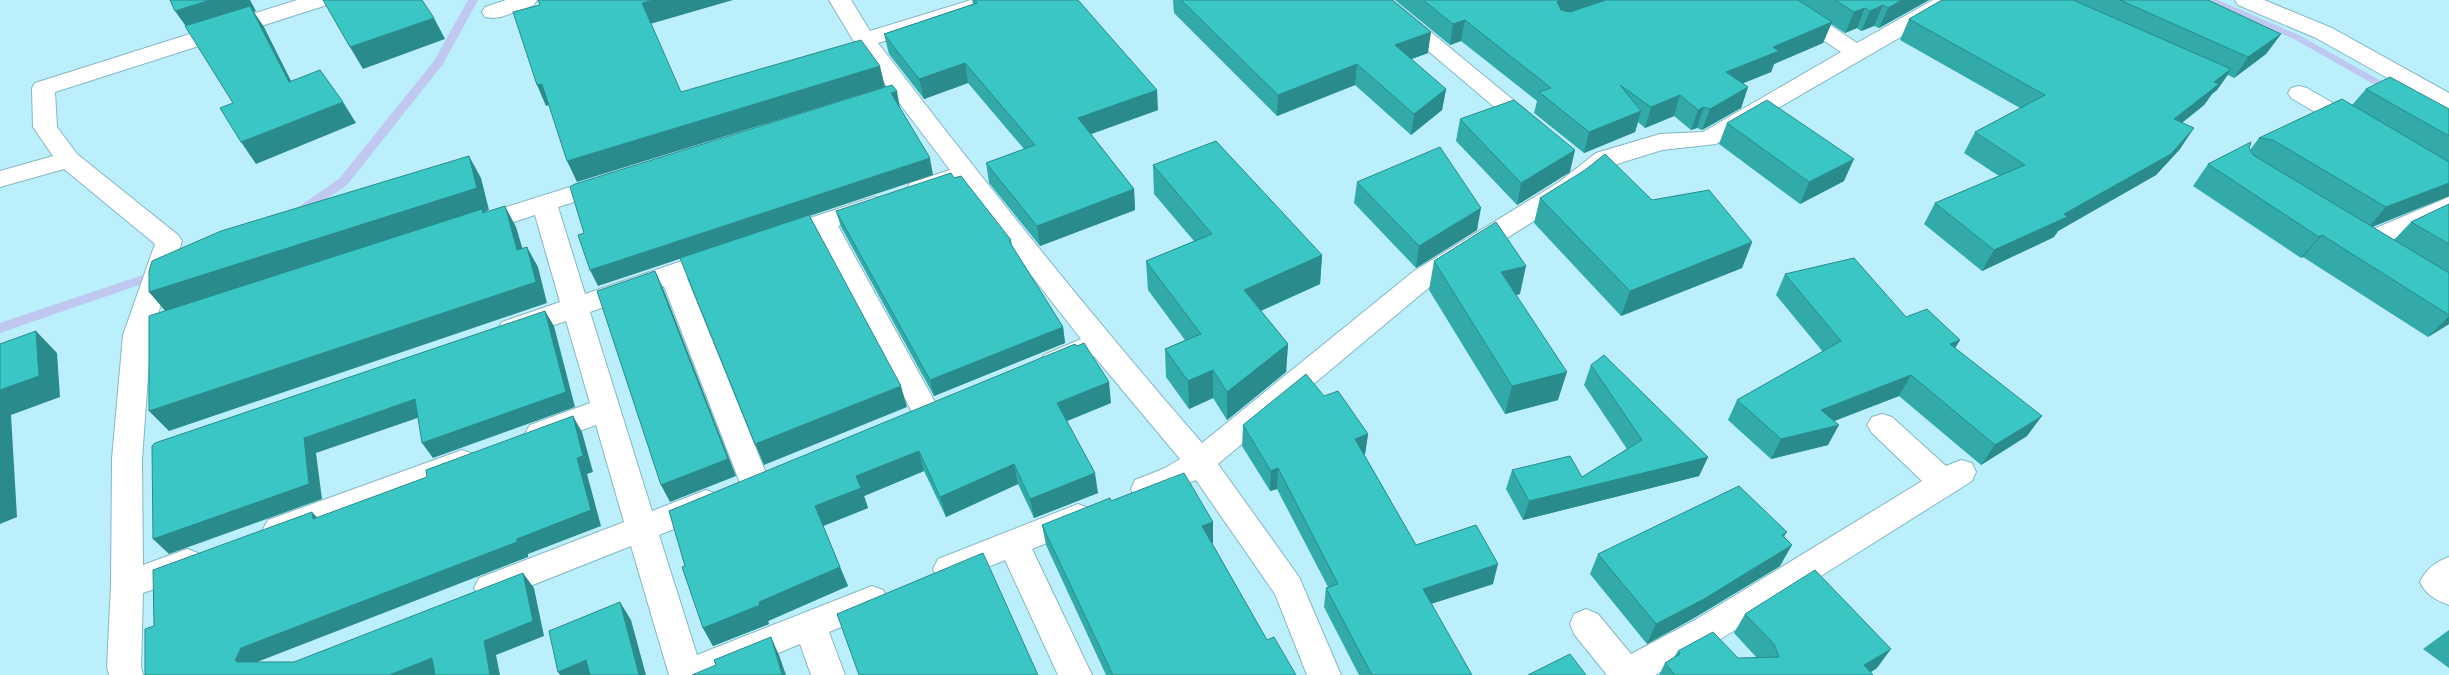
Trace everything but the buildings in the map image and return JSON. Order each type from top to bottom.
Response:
[{"type":"street","points":[[118,672],[141,455],[137,335],[169,241],[68,160],[45,126],[43,88],[319,0]]},
{"type":"street","points":[[493,12],[526,0]]},
{"type":"street","points":[[840,0],[864,40],[965,174],[1099,343],[1200,462],[1288,588],[1324,675]]},
{"type":"street","points":[[864,40],[993,0]]},
{"type":"street","points":[[1379,0],[1548,140]]},
{"type":"street","points":[[1778,0],[1857,53]]},
{"type":"street","points":[[544,203],[686,675],[1176,477],[1200,462],[1423,278],[1568,188],[1579,165],[1660,142],[1708,139],[1948,0]]},
{"type":"street","points":[[2246,0],[2324,33],[2449,103]]},
{"type":"street","points":[[837,112],[903,91]]},
{"type":"street","points":[[2299,93],[2374,137]]},
{"type":"street","points":[[0,179],[68,160]]},
{"type":"street","points":[[492,336],[965,174]]},
{"type":"street","points":[[450,234],[629,176]]},
{"type":"street","points":[[2391,258],[2358,237],[2449,205]]},
{"type":"street","points":[[823,222],[927,413]]},
{"type":"street","points":[[465,598],[769,477],[672,274]]},
{"type":"street","points":[[137,335],[165,326]]},
{"type":"street","points":[[1026,373],[1099,343]]},
{"type":"street","points":[[514,443],[606,409]]},
{"type":"street","points":[[1586,624],[1628,674],[1716,640],[1953,477],[1882,425]]},
{"type":"street","points":[[256,538],[487,453]]},
{"type":"street","points":[[1013,544],[1075,675]]},
{"type":"street","points":[[127,585],[210,555]]},
{"type":"street","points":[[2449,571],[2436,582],[2449,591]]},
{"type":"street","points":[[810,626],[828,675]]},
{"type":"water","points":[[2202,0],[2218,0],[2299,35],[2449,119],[2449,127],[2294,39]]},
{"type":"waterway","points":[[298,213],[343,182],[439,62],[473,0]]},
{"type":"waterway","points":[[0,328],[158,274]]}]
